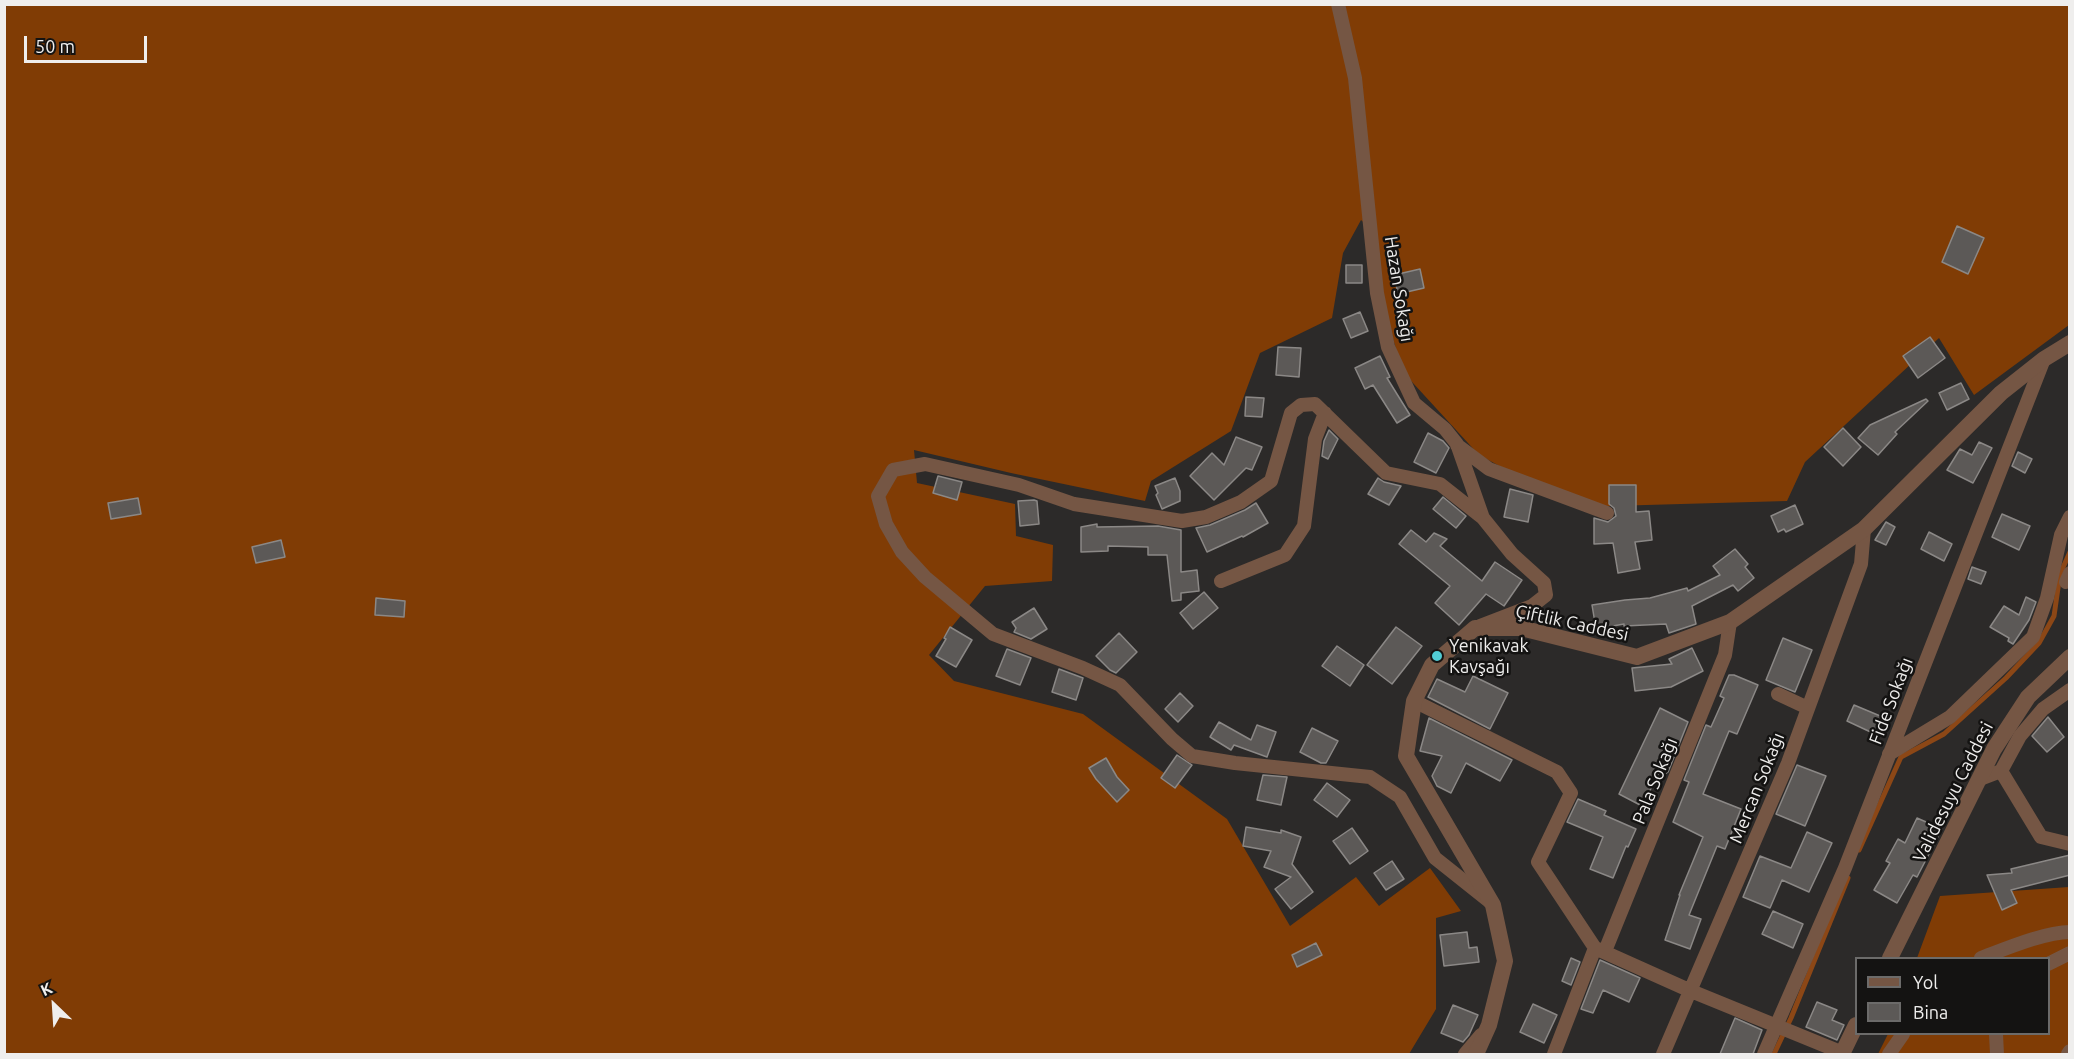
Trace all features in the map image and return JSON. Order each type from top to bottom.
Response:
[{"type":"street","name":"Hazan Sokağı","points":[[1338,4],[1355,78],[1377,293],[1388,347],[1414,403],[1445,429],[1457,444],[1484,518],[1512,554],[1544,583],[1546,595],[1532,606],[1475,628]]},
{"type":"street","name":"Çiftlik Caddesi","points":[[1475,628],[1521,628],[1637,657],[1730,622],[1864,529],[2001,393],[2044,359],[2070,343]]},
{"type":"street","name":"Fide Sokağı","points":[[1764,1054],[1845,868],[2044,359]]},
{"type":"street","points":[[1484,518],[1440,484],[1386,473],[1315,404],[1301,405],[1291,413],[1271,481],[1241,502],[1206,517],[1182,521],[1074,504],[1018,485],[925,464],[893,470],[878,496],[886,524],[902,552],[925,577],[993,634],[1120,684],[1172,740],[1192,756],[1235,763],[1370,777],[1400,798],[1435,858],[1493,904]]},
{"type":"street","points":[[1221,581],[1285,555],[1304,526],[1315,439],[1325,413]]},
{"type":"street","points":[[1457,444],[1489,469],[1607,513]]},
{"type":"street","points":[[1889,754],[1950,717],[2033,637],[2047,598],[2061,535],[2070,517]]},
{"type":"street","name":"Mercan Sokağı","points":[[1663,1054],[1788,763],[1861,564],[1864,529]]},
{"type":"street","name":"Pala Sokağı","points":[[1554,1054],[1725,655],[1730,622]]},
{"type":"street","points":[[1475,628],[1432,665],[1414,701],[1406,756],[1493,904],[1505,961],[1489,1025],[1476,1054]]},
{"type":"street","name":"Validesuyu Caddesi","points":[[1891,957],[1994,748],[2028,697],[2070,657]]},
{"type":"street","points":[[1980,779],[2001,771],[2020,736],[2043,709],[2070,690]]},
{"type":"street","points":[[1778,694],[1808,708]]},
{"type":"street","points":[[1414,701],[1557,772],[1571,793],[1538,862],[1600,949],[1691,991],[1842,1054],[1855,1029]]},
{"type":"street","points":[[2001,771],[2042,837],[2070,843]]},
{"type":"street","points":[[1984,957],[2059,932],[2070,932]]},
{"type":"street","points":[[2050,963],[2070,953]]},
{"type":"street","points":[[1465,1054],[1489,1025]]},
{"type":"street","points":[[1888,1054],[1902,1035]]},
{"type":"street","points":[[1996,1035],[1997,1054]]},
{"type":"shaded area","points":[[5,5],[2069,5],[2069,325],[1974,395],[1939,338],[1805,462],[1787,501],[1576,507],[1479,455],[1402,371],[1378,284],[1376,233],[1361,220],[1343,253],[1332,318],[1260,353],[1231,431],[1151,481],[1145,501],[914,450],[917,483],[1015,504],[1016,536],[1053,545],[1052,581],[985,586],[929,655],[954,681],[1083,714],[1227,819],[1290,926],[1356,877],[1379,906],[1430,868],[1461,911],[1436,918],[1436,1009],[1409,1054],[5,1054]]},
{"type":"shaded area","points":[[2069,887],[2069,1054],[1878,1054],[1888,1035],[2050,1035],[2050,957],[1917,957],[1940,896]]},
{"type":"building","points":[[1957,226],[1984,238],[1968,274],[1942,262]]},
{"type":"building","points":[[1346,265],[1362,265],[1362,283],[1346,283]]},
{"type":"building","points":[[1420,269],[1424,288],[1398,294],[1394,275]]},
{"type":"building","points":[[1360,312],[1368,331],[1351,338],[1343,319]]},
{"type":"building","points":[[1930,337],[1945,358],[1918,378],[1903,356]]},
{"type":"building","points":[[1278,347],[1301,348],[1299,377],[1276,375]]},
{"type":"building","points":[[1380,356],[1390,377],[1387,378],[1410,415],[1397,423],[1373,385],[1365,389],[1355,368]]},
{"type":"building","points":[[1961,383],[1969,399],[1947,410],[1939,393]]},
{"type":"building","points":[[1246,397],[1264,398],[1262,417],[1245,416]]},
{"type":"building","points":[[1926,399],[1928,401],[1895,432],[1897,434],[1878,455],[1858,438],[1870,425]]},
{"type":"building","points":[[1843,428],[1861,447],[1843,466],[1824,447]]},
{"type":"building","points":[[1329,430],[1338,439],[1328,459],[1322,456],[1324,441]]},
{"type":"building","points":[[1428,433],[1443,441],[1449,448],[1436,473],[1414,462]]},
{"type":"building","points":[[1236,437],[1262,447],[1252,470],[1246,468],[1214,500],[1190,476],[1212,453],[1224,465]]},
{"type":"building","points":[[1979,442],[1992,448],[1973,483],[1947,470],[1960,449],[1972,455]]},
{"type":"building","points":[[2018,452],[2032,459],[2025,473],[2012,466]]},
{"type":"building","points":[[938,476],[962,482],[957,500],[933,493]]},
{"type":"building","points":[[1175,478],[1180,491],[1180,501],[1162,509],[1155,486]]},
{"type":"building","points":[[1378,478],[1384,482],[1401,486],[1389,505],[1368,494]]},
{"type":"building","points":[[1609,485],[1636,485],[1636,512],[1649,511],[1652,540],[1635,542],[1640,569],[1618,573],[1613,543],[1594,544],[1594,518],[1608,522],[1616,516],[1614,508],[1609,504]]},
{"type":"building","points":[[1510,489],[1533,495],[1528,522],[1504,517]]},
{"type":"building","points":[[1443,497],[1466,516],[1456,528],[1433,509]]},
{"type":"building","points":[[138,498],[141,514],[111,519],[108,503]]},
{"type":"building","points":[[1018,501],[1037,501],[1039,524],[1020,526]]},
{"type":"building","points":[[1256,503],[1268,523],[1243,537],[1207,552],[1196,528],[1210,525]]},
{"type":"building","points":[[1795,505],[1803,524],[1786,532],[1784,529],[1778,532],[1771,516]]},
{"type":"building","points":[[2002,514],[2030,526],[2019,550],[1992,537]]},
{"type":"building","points":[[1886,522],[1895,527],[1886,545],[1875,540]]},
{"type":"building","points":[[1097,524],[1097,527],[1158,526],[1181,530],[1181,572],[1197,570],[1199,591],[1181,593],[1181,600],[1172,601],[1167,555],[1148,555],[1148,547],[1108,546],[1108,551],[1081,552],[1081,527]]},
{"type":"building","points":[[1411,530],[1426,542],[1434,533],[1447,539],[1440,546],[1482,581],[1495,562],[1522,580],[1504,606],[1486,594],[1459,625],[1435,603],[1450,586],[1399,544]]},
{"type":"building","points":[[1929,532],[1952,544],[1944,561],[1921,549]]},
{"type":"building","points":[[281,540],[285,557],[256,563],[252,547]]},
{"type":"building","points":[[1735,549],[1748,564],[1745,567],[1754,578],[1738,591],[1733,585],[1692,606],[1696,624],[1669,633],[1666,624],[1624,626],[1624,624],[1596,629],[1592,605],[1650,598],[1687,588],[1688,591],[1720,575],[1713,566]]},
{"type":"building","points":[[1972,567],[1986,572],[1981,584],[1968,579]]},
{"type":"building","points":[[1204,592],[1218,608],[1193,629],[1180,613]]},
{"type":"building","points":[[2026,597],[2036,602],[2029,620],[2013,644],[2008,641],[2009,638],[1990,627],[2004,606],[2019,615]]},
{"type":"building","points":[[376,598],[405,601],[404,617],[375,615]]},
{"type":"building","points":[[1034,608],[1047,629],[1031,639],[1014,632],[1016,628],[1012,622]]},
{"type":"building","points":[[950,627],[972,640],[956,667],[936,656]]},
{"type":"building","points":[[1396,627],[1422,646],[1392,684],[1367,665]]},
{"type":"building","points":[[1119,633],[1137,652],[1116,673],[1096,656]]},
{"type":"building","points":[[1783,638],[1812,650],[1795,692],[1766,680]]},
{"type":"building","points":[[1337,646],[1364,665],[1350,686],[1322,666]]},
{"type":"building","points":[[1692,648],[1703,671],[1671,687],[1635,691],[1632,668],[1672,664],[1669,659]]},
{"type":"building","points":[[1007,649],[1031,658],[1020,685],[996,676]]},
{"type":"building","points":[[1059,669],[1083,678],[1076,700],[1052,692]]},
{"type":"building","points":[[1729,675],[1758,685],[1737,734],[1729,731],[1703,794],[1741,809],[1725,849],[1717,846],[1689,915],[1701,919],[1690,949],[1665,940],[1679,895],[1703,837],[1673,822],[1689,782],[1684,780],[1706,725],[1711,727],[1724,698],[1720,696]]},
{"type":"building","points":[[1473,676],[1508,693],[1490,729],[1428,697],[1437,679],[1465,692]]},
{"type":"building","points":[[1180,693],[1193,706],[1178,722],[1165,709]]},
{"type":"building","points":[[1854,705],[1885,718],[1877,735],[1847,721]]},
{"type":"building","points":[[1660,708],[1688,722],[1668,772],[1665,774],[1660,771],[1642,806],[1619,794]]},
{"type":"building","points":[[2048,717],[2064,737],[2047,752],[2032,736]]},
{"type":"building","points":[[1429,718],[1512,760],[1500,781],[1466,763],[1451,793],[1437,786],[1432,776],[1442,756],[1420,751]]},
{"type":"building","points":[[1219,722],[1251,740],[1257,725],[1276,732],[1267,757],[1234,745],[1231,750],[1210,737]]},
{"type":"building","points":[[1312,728],[1338,741],[1326,763],[1321,763],[1300,752]]},
{"type":"building","points":[[1177,755],[1192,765],[1175,788],[1161,778]]},
{"type":"building","points":[[1106,758],[1117,777],[1129,790],[1117,802],[1089,768]]},
{"type":"building","points":[[1797,765],[1826,776],[1805,826],[1776,814]]},
{"type":"building","points":[[1263,775],[1287,777],[1281,805],[1257,800]]},
{"type":"building","points":[[1327,783],[1350,800],[1337,817],[1314,800]]},
{"type":"building","points":[[1578,799],[1606,811],[1604,815],[1636,829],[1628,847],[1626,846],[1613,878],[1590,869],[1603,837],[1567,822]]},
{"type":"building","points":[[1917,818],[1942,829],[1917,877],[1913,875],[1897,903],[1874,890],[1890,863],[1886,861],[1898,839],[1905,843]]},
{"type":"building","points":[[1246,827],[1281,833],[1281,830],[1301,837],[1292,864],[1313,892],[1291,909],[1275,889],[1291,877],[1264,867],[1271,851],[1243,846]]},
{"type":"building","points":[[1352,828],[1368,851],[1350,864],[1333,841]]},
{"type":"building","points":[[1807,832],[1832,843],[1809,892],[1782,880],[1770,908],[1743,897],[1760,856],[1791,868]]},
{"type":"building","points":[[2070,855],[2070,875],[2011,890],[2017,903],[2002,910],[1987,875],[2012,873],[2011,869]]},
{"type":"building","points":[[1392,861],[1404,879],[1386,890],[1374,873]]},
{"type":"building","points":[[1773,911],[1803,924],[1793,948],[1762,934]]},
{"type":"building","points":[[1467,932],[1469,948],[1477,947],[1479,962],[1444,966],[1440,935]]},
{"type":"building","points":[[1316,943],[1322,955],[1297,967],[1292,955]]},
{"type":"building","points":[[1571,958],[1580,962],[1571,985],[1562,981]]},
{"type":"building","points":[[1600,960],[1640,978],[1629,1002],[1603,990],[1593,1013],[1581,1009]]},
{"type":"building","points":[[1817,1002],[1837,1010],[1832,1020],[1844,1025],[1837,1040],[1806,1027]]},
{"type":"building","points":[[1533,1004],[1557,1015],[1544,1043],[1520,1032]]},
{"type":"building","points":[[1453,1005],[1478,1015],[1469,1035],[1463,1042],[1441,1033]]},
{"type":"building","points":[[1735,1018],[1762,1030],[1753,1054],[1720,1054]]},
{"type":"waterway","points":[[1859,850],[1901,757],[1944,734],[2006,678],[2039,643],[2054,616],[2060,574],[2070,552]]},
{"type":"waterway","points":[[1774,1054],[1848,878]]},
{"type":"place","name":"Yenikavak Kavşağı","points":[[1437,656]]}]
